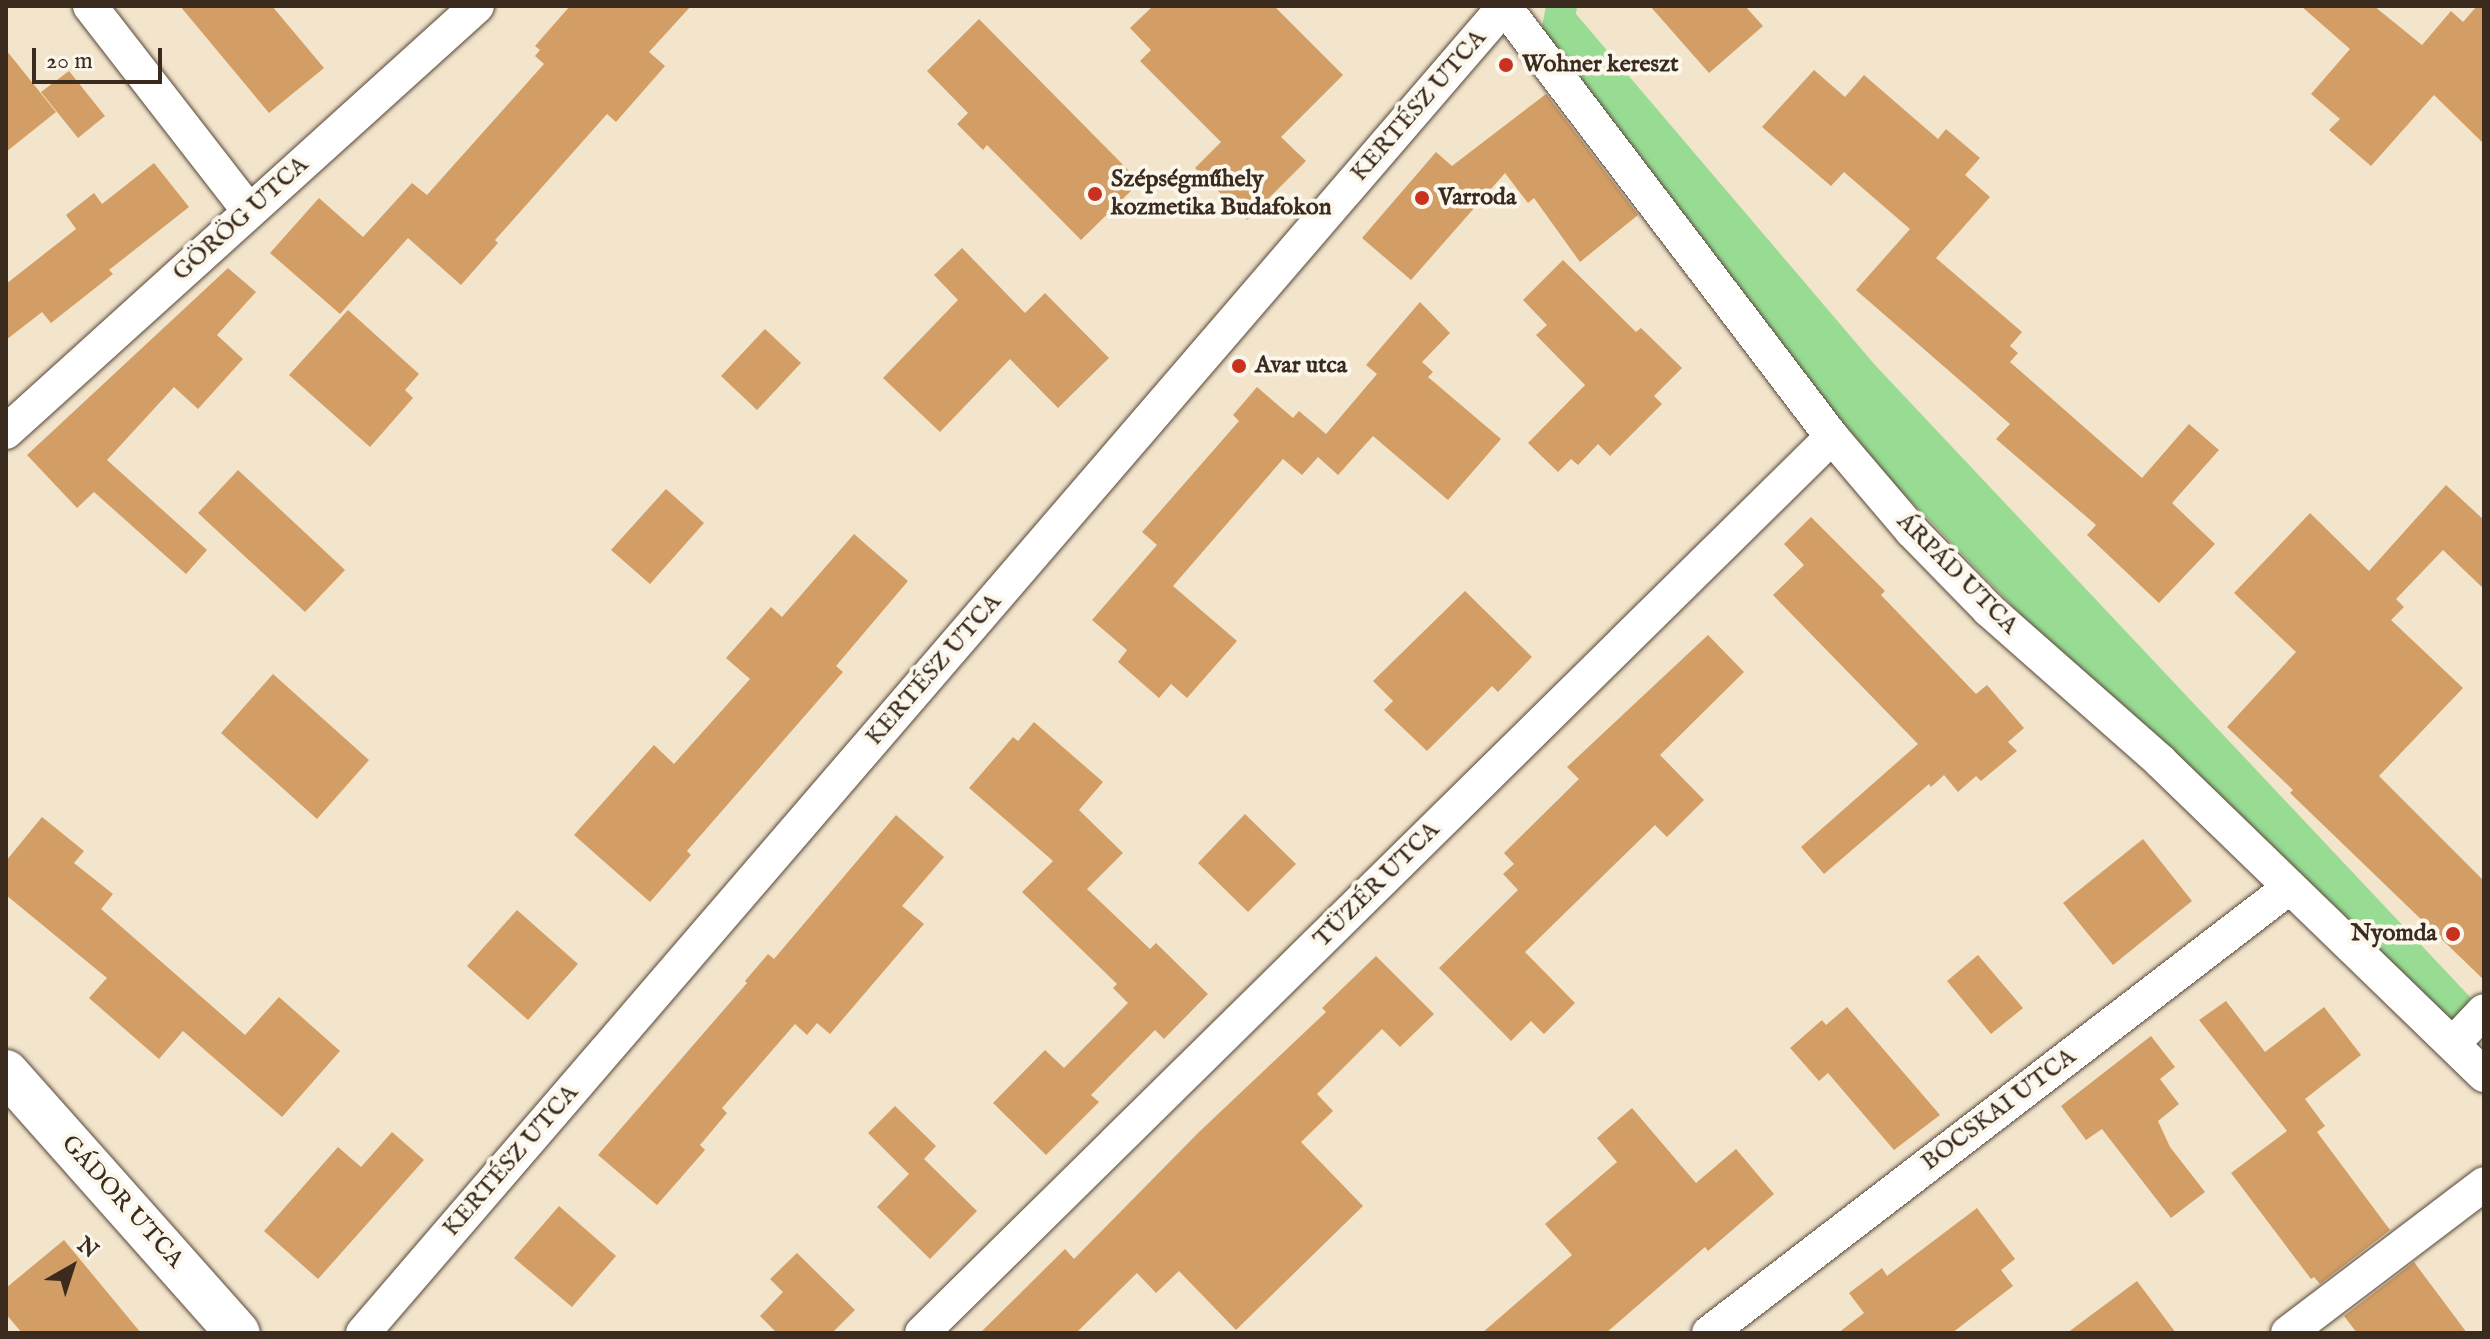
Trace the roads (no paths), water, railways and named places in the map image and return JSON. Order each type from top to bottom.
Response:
[{"type":"street","points":[[90,6],[249,211]]},
{"type":"street","name":"GÖRÖG UTCA","points":[[6,432],[477,6]]},
{"type":"street","name":"ÁRPÁD UTCA","points":[[1503,6],[1832,437],[1912,531],[1989,610],[2160,761],[2484,1075]]},
{"type":"street","name":"KERTÉSZ UTCA","points":[[363,1333],[1503,6]]},
{"type":"street","name":"TÜZÉR UTCA","points":[[922,1333],[1832,437]]},
{"type":"street","name":"BOCSKAI UTCA","points":[[1709,1333],[2290,887]]},
{"type":"street","points":[[2453,1044],[2484,1011]]},
{"type":"street","name":"GÁDOR UTCA","points":[[6,1072],[238,1333]]},
{"type":"street","points":[[2288,1333],[2484,1184]]},
{"type":"place","name":"Wohner kereszt","points":[[1506,65]]},
{"type":"place","name":"Szépségműhely kozmetika Budafokon","points":[[1095,194]]},
{"type":"place","name":"Varroda","points":[[1422,198]]},
{"type":"place","name":"Avar utca","points":[[1239,366]]},
{"type":"place","name":"Nyomda","points":[[2453,934]]}]
